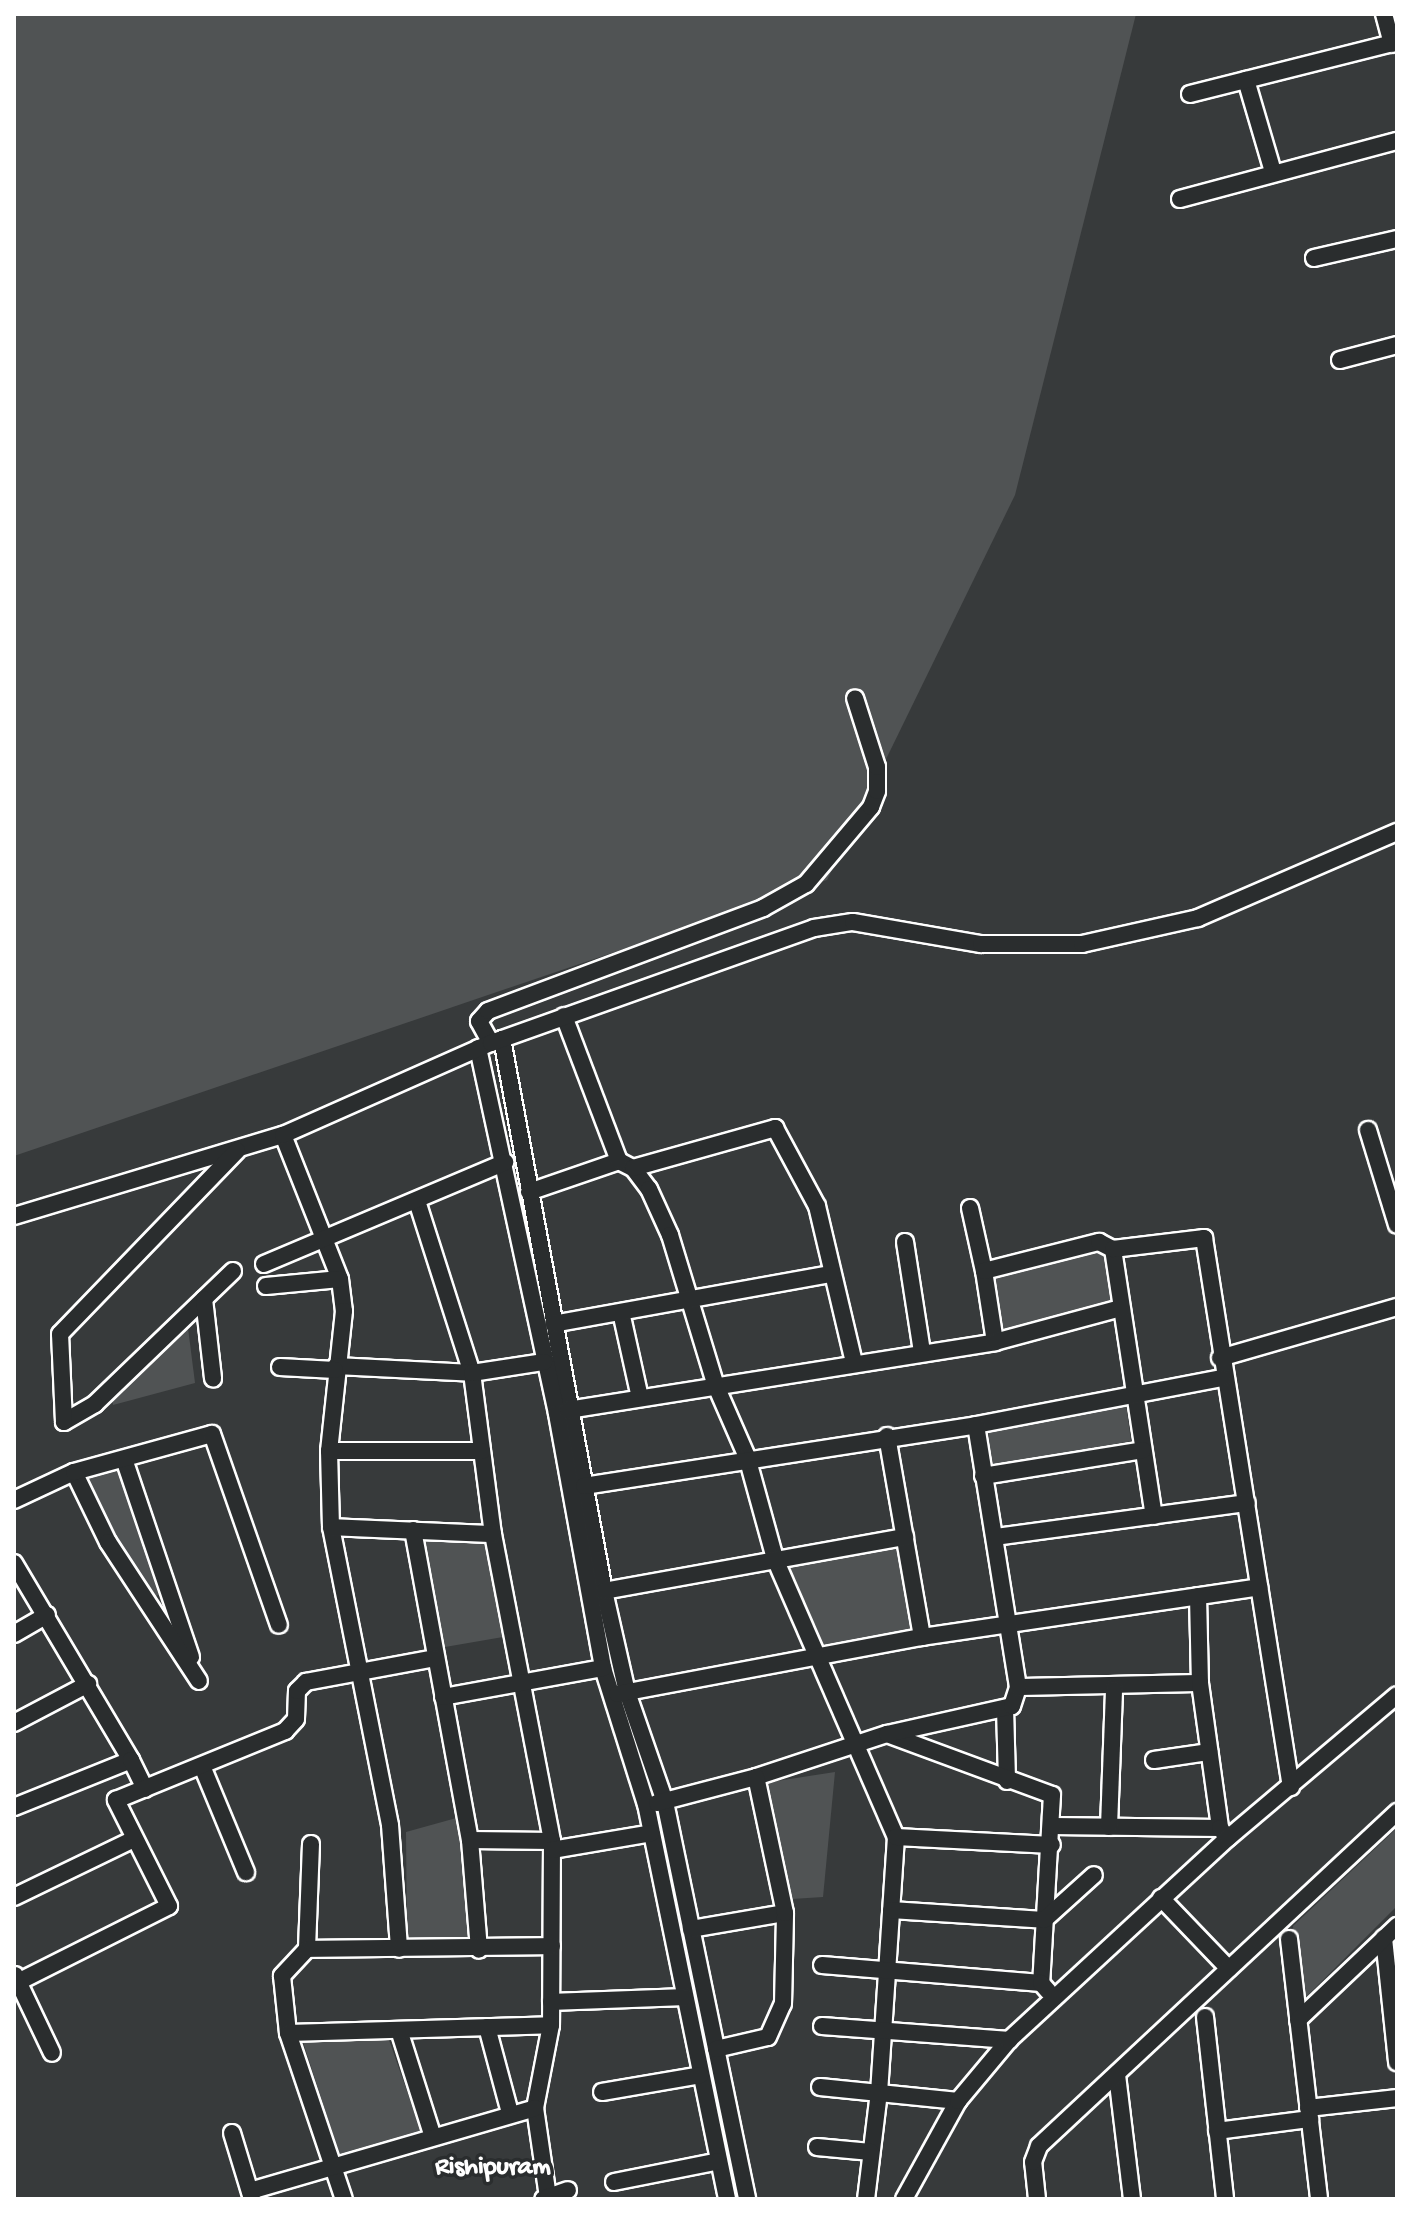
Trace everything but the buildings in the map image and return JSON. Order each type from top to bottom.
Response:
[{"type":"street","points":[[1190,94],[1394,43],[1384,14]]},
{"type":"street","points":[[1246,80],[1273,172]]},
{"type":"street","points":[[1180,199],[1397,141]]},
{"type":"street","points":[[1314,258],[1397,239]]},
{"type":"street","points":[[1340,360],[1397,345]]},
{"type":"street","points":[[747,2199],[665,1802],[627,1692],[604,1591],[529,1192],[490,1044],[479,1021],[488,1011],[763,908],[806,884],[871,807],[877,791],[877,767],[855,698]]},
{"type":"street","points":[[14,1216],[283,1135],[490,1044],[835,924],[853,922],[981,944],[1082,944],[1184,922],[1397,832]]},
{"type":"street","points":[[564,1016],[626,1164],[670,1235],[716,1386],[747,1457],[775,1559],[896,1837],[879,2092],[866,2199]]},
{"type":"street","points":[[490,1044],[505,1162],[603,1668],[646,1804],[727,2199]]},
{"type":"street","points":[[529,1192],[626,1164],[775,1128],[808,1183],[854,1363]]},
{"type":"street","points":[[1368,1130],[1397,1225]]},
{"type":"street","points":[[283,1135],[340,1279],[344,1311],[329,1451],[331,1527],[390,1825],[399,1949]]},
{"type":"street","points":[[233,1271],[95,1404],[64,1422],[60,1334],[238,1150]]},
{"type":"street","points":[[264,1264],[505,1162]]},
{"type":"street","points":[[417,1201],[472,1373],[493,1534],[552,1846],[551,2025],[535,2108],[546,2198],[568,2190]]},
{"type":"street","points":[[970,1208],[995,1342]]},
{"type":"street","points":[[984,1271],[1099,1242],[1113,1249],[1204,1238],[1223,1378],[1247,1503],[1291,1787]]},
{"type":"street","points":[[905,1242],[922,1352]]},
{"type":"street","points":[[1113,1249],[1154,1516]]},
{"type":"street","points":[[553,1324],[832,1274]]},
{"type":"street","points":[[266,1286],[340,1279]]},
{"type":"street","points":[[204,1299],[213,1378]]},
{"type":"street","points":[[1220,1358],[1397,1307]]},
{"type":"street","points":[[568,1410],[995,1342],[1121,1308]]},
{"type":"street","points":[[621,1312],[640,1398]]},
{"type":"street","points":[[280,1367],[472,1373],[544,1362]]},
{"type":"street","points":[[584,1486],[747,1457],[976,1425],[1223,1378]]},
{"type":"street","points":[[646,1804],[665,1802],[756,1777],[887,1734],[1012,1706],[1018,1687],[976,1425]]},
{"type":"street","points":[[14,1500],[74,1472],[212,1434],[279,1625]]},
{"type":"street","points":[[887,1436],[922,1637]]},
{"type":"street","points":[[983,1476],[1143,1450]]},
{"type":"street","points":[[329,1451],[482,1451]]},
{"type":"street","points":[[74,1472],[108,1542],[199,1681],[124,1459]]},
{"type":"street","points":[[995,1537],[1247,1503]]},
{"type":"street","points":[[331,1527],[493,1534]]},
{"type":"street","points":[[413,1530],[470,1840],[479,1950]]},
{"type":"street","points":[[604,1591],[905,1537]]},
{"type":"street","points":[[14,1563],[88,1684],[145,1789]]},
{"type":"street","points":[[610,1696],[815,1655],[1009,1622],[1259,1587]]},
{"type":"street","points":[[1198,1596],[1200,1683],[1224,1833]]},
{"type":"street","points":[[14,1634],[47,1615]]},
{"type":"street","points":[[52,2053],[16,1978],[169,1906],[116,1800],[202,1766],[292,1725],[301,1685],[435,1658]]},
{"type":"street","points":[[443,1697],[603,1668]]},
{"type":"street","points":[[1018,1687],[1114,1689],[1200,1683]]},
{"type":"street","points":[[14,1723],[88,1684]]},
{"type":"street","points":[[1109,1827],[1114,1689]]},
{"type":"street","points":[[904,2199],[958,2101],[1009,2040],[1161,1898],[1224,1833],[1291,1787],[1394,1702]]},
{"type":"street","points":[[1005,1708],[1007,1781]]},
{"type":"street","points":[[887,1734],[1007,1781],[1052,1795],[1052,1845],[1041,1983]]},
{"type":"street","points":[[1154,1760],[1209,1752]]},
{"type":"street","points":[[14,1807],[131,1760]]},
{"type":"street","points":[[202,1766],[246,1872]]},
{"type":"street","points":[[716,2049],[768,2037],[777,2021],[787,1960],[785,1913],[756,1777]]},
{"type":"street","points":[[1037,2199],[1033,2162],[1039,2146],[1397,1812]]},
{"type":"street","points":[[1052,1826],[1224,1833]]},
{"type":"street","points":[[470,1840],[552,1846],[652,1833]]},
{"type":"street","points":[[896,1837],[1052,1845]]},
{"type":"street","points":[[14,1897],[134,1839]]},
{"type":"street","points":[[311,1844],[307,1949],[282,1976],[288,2033],[344,2199]]},
{"type":"street","points":[[891,1910],[1044,1920],[1094,1875]]},
{"type":"street","points":[[1161,1898],[1229,1969]]},
{"type":"street","points":[[691,1929],[785,1913]]},
{"type":"street","points":[[1298,2020],[1391,1932]]},
{"type":"street","points":[[1391,1932],[1397,2062]]},
{"type":"street","points":[[1289,1939],[1319,2199]]},
{"type":"street","points":[[307,1949],[479,1950],[552,1946]]},
{"type":"street","points":[[822,1965],[1041,1983],[1053,1996]]},
{"type":"street","points":[[551,2002],[685,1997]]},
{"type":"street","points":[[1205,2017],[1225,2199]]},
{"type":"street","points":[[288,2033],[551,2025]]},
{"type":"street","points":[[822,2026],[1009,2040]]},
{"type":"street","points":[[487,2027],[510,2113]]},
{"type":"street","points":[[399,2030],[432,2134]]},
{"type":"street","points":[[602,2092],[701,2075]]},
{"type":"street","points":[[1117,2075],[1132,2199]]},
{"type":"street","points":[[820,2087],[958,2101]]},
{"type":"street","points":[[1217,2131],[1397,2098]]},
{"type":"street","points":[[232,2133],[251,2195],[333,2164],[432,2134],[535,2108]]},
{"type":"street","points":[[817,2147],[871,2152]]},
{"type":"street","points":[[614,2182],[719,2161]]},
{"type":"shaded area","points":[[14,14],[1136,14],[1015,495],[827,880],[14,1156]]},
{"type":"shaded area","points":[[1103,1249],[1114,1305],[1003,1333],[994,1273]]},
{"type":"shaded area","points":[[188,1328],[195,1383],[113,1405],[112,1399]]},
{"type":"shaded area","points":[[1126,1405],[1131,1441],[992,1467],[988,1430]]},
{"type":"shaded area","points":[[120,1469],[164,1593],[151,1598],[83,1480]]},
{"type":"shaded area","points":[[424,1539],[485,1539],[503,1637],[445,1647]]},
{"type":"shaded area","points":[[897,1549],[912,1630],[817,1646],[787,1566]]},
{"type":"shaded area","points":[[835,1772],[823,1897],[792,1899],[764,1783]]},
{"type":"shaded area","points":[[460,1817],[471,1939],[407,1939],[406,1832]]},
{"type":"shaded area","points":[[1397,1828],[1397,1906],[1305,1998],[1300,1996],[1293,1926]]},
{"type":"shaded area","points":[[388,2037],[421,2131],[340,2156],[302,2039]]},
{"type":"district","name":"Rishipuram","points":[[493,2169]]}]
